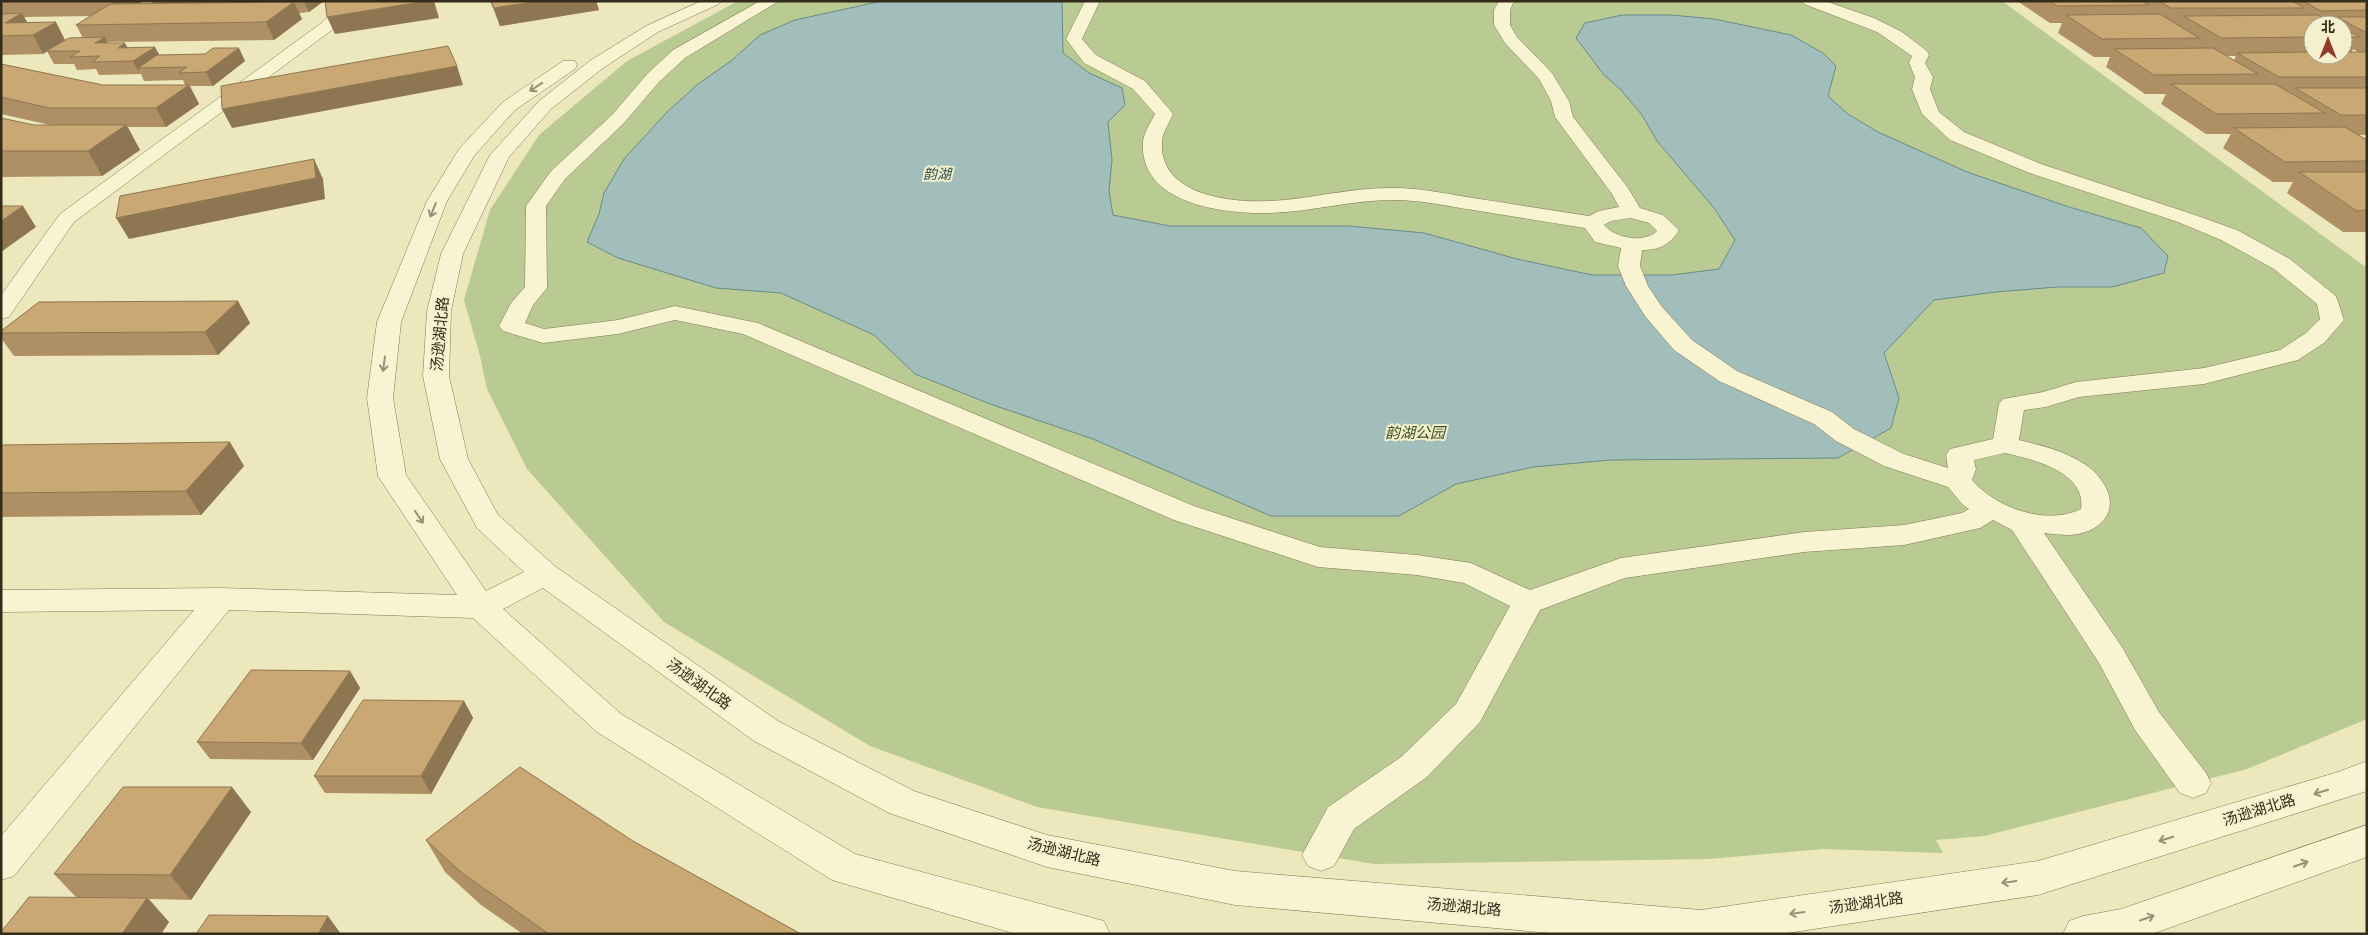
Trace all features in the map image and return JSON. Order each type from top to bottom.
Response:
[{"type":"street","points":[[1,312],[67,218],[326,27],[356,1]]},
{"type":"street","points":[[684,1],[608,38],[509,106],[466,153],[437,201],[389,322],[380,398],[392,476],[481,607],[609,723],[845,868],[1026,919],[1090,934]]},
{"type":"street","name":"汤逊湖北路","points":[[714,1],[652,29],[597,64],[545,105],[500,155],[452,254],[439,311],[436,376],[454,459],[487,521],[546,574],[766,731],[902,802],[1047,851],[1235,888],[1701,928],[2038,878],[2347,784],[2367,775]]},
{"type":"street","points":[[772,1],[679,54],[653,78],[618,119],[558,175],[536,206],[536,288],[523,303],[511,326],[543,336],[618,327],[674,313],[750,328],[1184,513],[1318,557],[1417,565],[1471,574],[1528,602]]},
{"type":"street","points":[[1094,1],[1086,12],[1074,38],[1090,60],[1139,85],[1164,114],[1152,141],[1156,167],[1164,180],[1186,194],[1225,205],[1270,207],[1350,196],[1394,194],[1429,197],[1592,223],[1606,215],[1632,212],[1656,219],[1668,230],[1664,238],[1652,244],[1632,244],[1603,237],[1592,223]]},
{"type":"street","points":[[1507,1],[1502,10],[1502,25],[1511,40],[1546,77],[1560,101],[1564,117],[1593,158],[1621,192],[1632,212]]},
{"type":"street","points":[[1809,1],[1881,27],[1907,41],[1921,55],[1918,63],[1924,77],[1922,89],[1931,114],[1957,136],[2034,168],[2186,218],[2228,235],[2282,264],[2328,301],[2332,320],[2315,338],[2289,354],[2204,376],[2076,390],[2046,399],[2012,404],[2005,445]]},
{"type":"street","points":[[1632,244],[1629,266],[1637,286],[1653,311],[1683,345],[1728,376],[1823,418],[1845,435],[1894,460],[1958,481],[1974,499],[2022,523],[2072,525],[2095,514],[2096,499],[2088,481],[2067,464],[2029,450],[2005,445],[1960,455],[1962,469],[1958,481]]},
{"type":"street","points":[[1321,855],[1341,818],[1414,767],[1468,713],[1528,602],[1621,568],[1804,542],[1904,535],[1970,521],[1992,508]]},
{"type":"street","points":[[2022,523],[2111,656],[2147,721],[2193,782]]},
{"type":"street","points":[[1,601],[221,599],[481,607],[546,574]]},
{"type":"street","points":[[1,864],[221,599]]},
{"type":"street","points":[[2083,934],[2121,927],[2367,841]]},
{"type":"green space","name":"韵湖公园","points":[[738,1],[2002,1],[2367,268],[2367,719],[2247,769],[1984,836],[1936,840],[1943,853],[1823,849],[1709,859],[1374,864],[1037,807],[870,746],[664,622],[527,469],[487,389],[464,300],[490,210],[539,135],[627,61]]},
{"type":"water","name":"韵湖","points":[[882,1],[1062,1],[1063,53],[1089,73],[1122,88],[1125,105],[1108,122],[1112,160],[1109,191],[1113,215],[1170,226],[1349,226],[1424,233],[1517,259],[1592,275],[1672,275],[1719,269],[1735,240],[1714,208],[1657,141],[1642,115],[1620,89],[1604,75],[1576,38],[1585,23],[1622,15],[1671,15],[1714,19],[1791,35],[1823,53],[1836,66],[1828,96],[1848,114],[1878,132],[1967,172],[2069,207],[2141,228],[2168,256],[2164,273],[2112,287],[2057,287],[1934,300],[1884,353],[1899,398],[1891,428],[1838,458],[1611,460],[1533,467],[1456,484],[1399,516],[1271,516],[1093,439],[990,404],[915,374],[874,335],[781,293],[716,288],[618,258],[587,242],[599,214],[604,193],[624,159],[667,112],[698,84],[731,61],[760,35],[795,20]]},
{"type":"building","points":[[325,1],[427,1],[327,17]]},
{"type":"building","points":[[491,1],[539,1],[494,8]]},
{"type":"building","points":[[2050,1],[2142,1],[2149,5],[2057,6]]},
{"type":"building","points":[[2159,1],[2292,1],[2304,8],[2171,8]]},
{"type":"building","points":[[2303,1],[2367,1],[2367,10],[2321,11]]},
{"type":"building","points":[[294,2],[266,22],[76,25],[110,4]]},
{"type":"building","points":[[22,13],[5,23],[56,22],[33,35],[1,36],[1,14]]},
{"type":"building","points":[[2160,14],[2199,38],[2102,39],[2066,15]]},
{"type":"building","points":[[2303,15],[2303,37],[2221,38],[2184,16]]},
{"type":"building","points":[[2353,17],[2367,17],[2367,33],[2353,26]]},
{"type":"building","points":[[105,37],[95,43],[125,43],[118,48],[155,47],[133,61],[92,62],[100,56],[70,57],[80,51],[46,51],[69,38]]},
{"type":"building","points":[[448,46],[457,66],[222,109],[221,86]]},
{"type":"building","points":[[213,48],[239,48],[206,72],[179,73],[187,67],[138,68],[157,55],[205,54]]},
{"type":"building","points":[[2213,48],[2258,74],[2154,75],[2114,49]]},
{"type":"building","points":[[2303,52],[2303,65],[2353,65],[2353,52],[2367,52],[2367,77],[2279,77],[2237,53]]},
{"type":"building","points":[[1,64],[103,85],[189,85],[156,108],[49,108],[1,97]]},
{"type":"building","points":[[2171,84],[2275,84],[2325,113],[2216,114]]},
{"type":"building","points":[[2295,88],[2367,88],[2367,115],[2341,115]]},
{"type":"building","points":[[1,118],[34,125],[126,125],[88,151],[1,151]]},
{"type":"building","points":[[2345,127],[2367,140],[2367,161],[2285,162],[2234,128]]},
{"type":"building","points":[[314,159],[316,178],[116,218],[120,196]]},
{"type":"building","points":[[2299,172],[2367,172],[2367,210],[2357,211]]},
{"type":"building","points":[[1,206],[23,206],[1,221]]},
{"type":"building","points":[[238,301],[205,332],[1,333],[1,331],[39,302]]},
{"type":"building","points":[[230,442],[186,491],[1,493],[1,445]]},
{"type":"building","points":[[251,670],[350,671],[301,743],[197,742]]},
{"type":"building","points":[[363,700],[464,701],[421,776],[314,776]]},
{"type":"building","points":[[520,767],[633,841],[801,934],[549,934],[462,873],[426,840]]},
{"type":"building","points":[[123,787],[232,787],[170,875],[54,874]]},
{"type":"building","points":[[29,897],[147,898],[122,934],[1,934]]},
{"type":"building","points":[[209,915],[328,916],[318,934],[196,934]]}]
